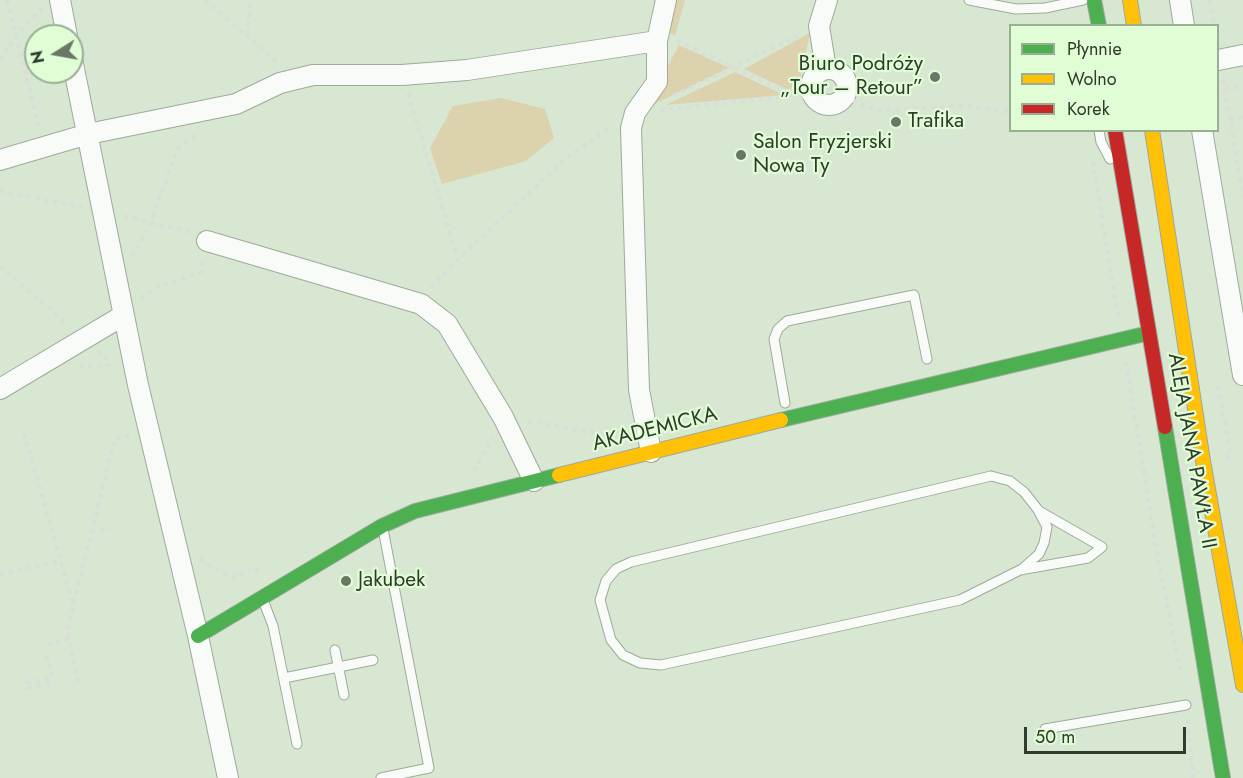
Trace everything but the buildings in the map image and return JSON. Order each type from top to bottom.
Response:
[{"type":"main road","points":[[1094,0],[1099,24]]},
{"type":"main road","points":[[1130,0],[1134,24]]},
{"type":"main road","name":"ALEJA JANA PAWŁA II","points":[[1115,132],[1149,333],[1227,698],[1223,778]]},
{"type":"main road","name":"ALEJA JANA PAWŁA II","points":[[1152,132],[1203,461],[1243,685]]},
{"type":"main road","name":"AKADEMICKA","points":[[198,636],[382,526],[415,511],[534,481],[650,447],[1149,333]]},
{"type":"street","points":[[650,447],[639,390],[630,128],[635,113],[657,81],[657,41],[666,0]]},
{"type":"street","points":[[825,69],[819,26],[827,0]]},
{"type":"street","points":[[1179,0],[1184,24]]},
{"type":"street","points":[[52,3],[62,24]]},
{"type":"street","points":[[0,160],[88,134],[236,104],[280,83],[313,75],[402,75],[467,70],[657,41]]},
{"type":"street","points":[[1219,60],[1243,55]]},
{"type":"street","points":[[825,69],[839,72],[844,77],[847,91],[839,102],[825,105],[804,97],[814,77],[825,69]]},
{"type":"street","points":[[77,84],[124,315],[198,636],[228,778]]},
{"type":"street","points":[[1202,132],[1243,375]]},
{"type":"street","points":[[207,241],[421,304],[447,324],[504,417],[534,481]]},
{"type":"street","points":[[0,389],[124,315]]},
{"type":"lane","points":[[969,0],[1016,9],[1045,8],[1083,0]]},
{"type":"lane","points":[[1099,132],[1101,142],[1124,185]]},
{"type":"lane","points":[[785,403],[774,339],[775,333],[787,321],[914,295],[927,359]]},
{"type":"lane","points":[[991,476],[1010,481],[1024,492],[1039,512],[1047,527],[1039,554],[1020,570],[960,600],[661,664],[640,663],[623,655],[611,640],[600,600],[606,581],[616,569],[631,562],[979,478],[991,476]]},
{"type":"lane","points":[[1020,570],[1088,558],[1102,547],[1039,512]]},
{"type":"lane","points":[[381,778],[429,768],[382,526]]},
{"type":"lane","points":[[266,596],[297,744]]},
{"type":"lane","points":[[335,650],[344,695]]},
{"type":"lane","points":[[284,678],[374,660]]},
{"type":"lane","points":[[1045,729],[1186,705]]},
{"type":"path","points":[[7,0],[44,147]]},
{"type":"path","points":[[205,0],[279,62],[280,83]]},
{"type":"path","points":[[247,36],[250,0]]},
{"type":"path","points":[[1210,0],[1214,24]]},
{"type":"path","points":[[0,60],[16,36],[52,3]]},
{"type":"path","points":[[665,99],[819,26]]},
{"type":"path","points":[[657,41],[677,41],[804,97]]},
{"type":"path","points":[[1219,60],[1243,197]]},
{"type":"path","points":[[402,75],[458,259]]},
{"type":"path","points":[[1225,89],[1243,86]]},
{"type":"path","points":[[635,113],[804,97]]},
{"type":"path","points":[[844,97],[876,110],[966,106],[1009,112]]},
{"type":"path","points":[[1230,120],[1243,117]]},
{"type":"path","points":[[118,283],[151,221],[178,148],[203,129]]},
{"type":"path","points":[[421,304],[433,285],[458,259],[569,156],[605,131]]},
{"type":"path","points":[[124,315],[132,305],[155,288],[201,272],[207,241]]},
{"type":"path","points":[[471,476],[504,417],[650,447]]},
{"type":"path","points":[[24,433],[74,604]]},
{"type":"path","points":[[78,682],[68,629],[90,532],[115,438],[124,436]]},
{"type":"path","points":[[1144,471],[1154,537],[1186,705],[1193,778]]},
{"type":"path","points":[[90,532],[111,528]]},
{"type":"path","points":[[176,544],[222,573],[236,577],[255,567],[266,596]]},
{"type":"path","points":[[0,574],[61,561]]},
{"type":"path","points":[[47,644],[69,639]]},
{"type":"path","points":[[47,656],[52,678],[27,683],[28,688],[48,684],[51,691]]},
{"type":"shaded area","points":[[676,0],[685,0],[675,35],[669,33]]},
{"type":"shaded area","points":[[810,33],[798,88],[786,89],[744,69]]},
{"type":"shaded area","points":[[679,45],[729,68],[648,107],[647,106]]},
{"type":"shaded area","points":[[735,72],[784,95],[666,105]]},
{"type":"shaded area","points":[[501,98],[545,109],[554,138],[526,161],[442,184],[430,148],[453,106]]},
{"type":"traffic: fast","points":[[1094,0],[1099,24]]},
{"type":"traffic: fast","points":[[781,420],[1149,333]]},
{"type":"traffic: fast","points":[[1165,427],[1223,778]]},
{"type":"traffic: fast","points":[[198,636],[382,526],[415,511],[559,475]]},
{"type":"traffic: slow","points":[[1130,0],[1134,24]]},
{"type":"traffic: slow","points":[[1152,132],[1203,461],[1243,685]]},
{"type":"traffic: slow","points":[[559,475],[781,420]]},
{"type":"traffic: jam","points":[[1115,132],[1165,427]]},
{"type":"place","name":"Biuro Podróży „Tour – Retour”","points":[[935,77]]},
{"type":"place","name":"Trafika","points":[[896,122]]},
{"type":"place","name":"Salon Fryzjerski Nowa Ty","points":[[741,155]]},
{"type":"place","name":"Jakubek","points":[[346,581]]}]
